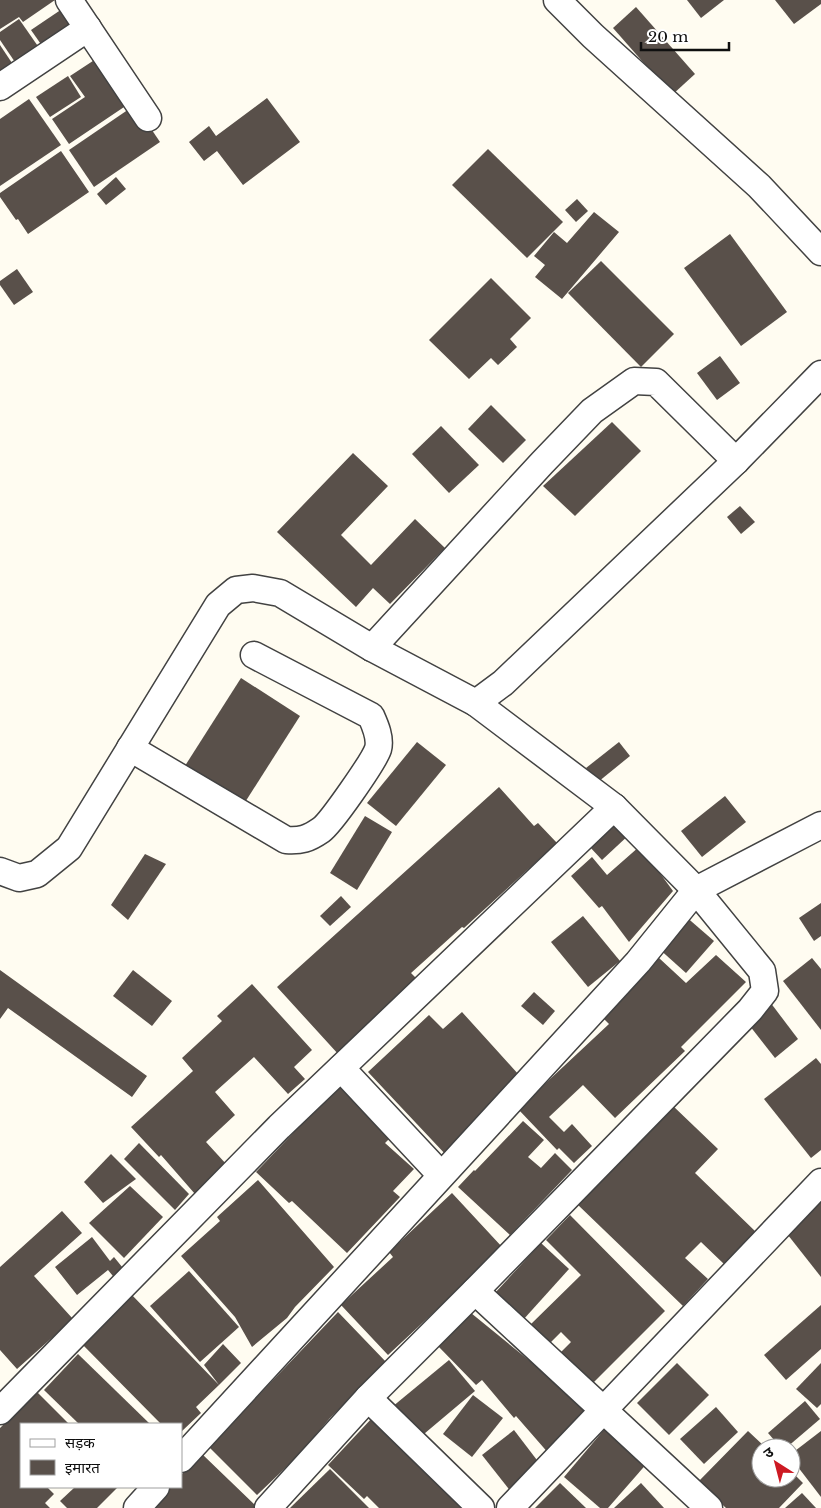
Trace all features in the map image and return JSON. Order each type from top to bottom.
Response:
[{"type":"street","points":[[69,0],[148,118]]},
{"type":"street","points":[[557,0],[593,36],[759,186],[821,252]]},
{"type":"street","points":[[0,87],[88,28]]},
{"type":"street","points":[[476,702],[503,683],[736,461],[821,374]]},
{"type":"street","points":[[372,648],[592,411],[634,381],[656,382],[736,461]]},
{"type":"street","points":[[0,871],[19,878],[37,874],[69,848],[218,606],[236,590],[252,588],[280,593],[372,648],[476,702],[614,807],[696,890],[762,971],[765,991],[750,1010],[368,1398],[268,1508]]},
{"type":"street","points":[[130,748],[286,840],[302,841],[323,829],[367,770],[379,747],[377,729],[370,716],[254,656]]},
{"type":"street","points":[[0,1411],[272,1134],[614,807]]},
{"type":"street","points":[[182,1458],[441,1174],[638,962],[696,890],[821,825]]},
{"type":"street","points":[[341,1068],[441,1174]]},
{"type":"street","points":[[510,1508],[821,1182]]},
{"type":"street","points":[[475,1291],[709,1508]]},
{"type":"street","points":[[368,1398],[481,1508]]},
{"type":"street","points":[[137,1508],[155,1488]]},
{"type":"building","points":[[0,0],[55,0],[23,22],[19,17],[0,29]]},
{"type":"building","points":[[687,0],[724,0],[701,18]]},
{"type":"building","points":[[775,0],[821,0],[821,4],[794,24]]},
{"type":"building","points":[[68,5],[81,25],[45,50],[31,30]]},
{"type":"building","points":[[636,7],[695,74],[672,95],[613,28]]},
{"type":"building","points":[[19,19],[42,52],[19,68],[0,40],[0,32]]},
{"type":"building","points":[[0,45],[18,72],[0,81]]},
{"type":"building","points":[[102,55],[133,101],[69,144],[52,119],[85,97],[70,76]]},
{"type":"building","points":[[68,76],[81,97],[50,117],[36,97]]},
{"type":"building","points":[[267,98],[300,142],[243,185],[217,151],[204,161],[189,142],[209,126],[216,136]]},
{"type":"building","points":[[29,99],[61,145],[0,186],[0,119]]},
{"type":"building","points":[[135,105],[160,142],[94,187],[69,150]]},
{"type":"building","points":[[488,149],[563,222],[527,258],[452,185]]},
{"type":"building","points":[[61,151],[89,192],[28,234],[0,197],[0,193]]},
{"type":"building","points":[[116,177],[126,189],[106,205],[97,194]]},
{"type":"building","points":[[577,199],[588,211],[576,222],[565,210]]},
{"type":"building","points":[[594,212],[619,232],[562,299],[535,277],[545,265],[534,256],[554,232],[567,243]]},
{"type":"building","points":[[730,234],[787,312],[741,346],[684,268]]},
{"type":"building","points":[[601,261],[674,334],[641,367],[568,293]]},
{"type":"building","points":[[17,269],[33,292],[14,305],[0,285],[0,281]]},
{"type":"building","points":[[491,278],[531,318],[510,339],[517,347],[498,365],[491,358],[469,379],[429,340]]},
{"type":"building","points":[[720,356],[740,383],[717,400],[697,373]]},
{"type":"building","points":[[491,405],[526,440],[503,463],[468,429]]},
{"type":"building","points":[[612,422],[641,451],[575,516],[543,486]]},
{"type":"building","points":[[441,426],[479,465],[449,493],[412,454]]},
{"type":"building","points":[[353,453],[388,486],[341,535],[371,565],[415,519],[445,548],[390,604],[373,588],[356,607],[277,532]]},
{"type":"building","points":[[740,506],[755,522],[741,534],[727,517]]},
{"type":"building","points":[[241,678],[300,716],[242,807],[183,769]]},
{"type":"building","points":[[417,742],[446,765],[396,826],[367,803]]},
{"type":"building","points":[[619,742],[630,756],[598,782],[586,768]]},
{"type":"building","points":[[499,787],[534,826],[538,823],[557,843],[464,928],[462,927],[411,973],[420,982],[339,1055],[277,987]]},
{"type":"building","points":[[725,796],[746,822],[702,857],[681,831]]},
{"type":"building","points":[[365,816],[392,832],[357,890],[330,873]]},
{"type":"building","points":[[618,819],[631,833],[602,860],[589,846]]},
{"type":"building","points":[[640,846],[673,891],[629,942],[602,906],[599,908],[571,876],[592,857],[607,875]]},
{"type":"building","points":[[145,854],[166,864],[128,920],[111,905]]},
{"type":"building","points":[[341,896],[351,907],[330,926],[320,916]]},
{"type":"building","points":[[821,903],[821,936],[814,941],[799,918]]},
{"type":"building","points":[[684,915],[714,941],[686,973],[657,947]]},
{"type":"building","points":[[583,916],[620,961],[588,987],[551,942]]},
{"type":"building","points":[[716,955],[746,982],[681,1047],[685,1051],[615,1118],[583,1085],[549,1117],[564,1132],[572,1124],[592,1146],[574,1163],[559,1148],[557,1150],[518,1109],[609,1024],[601,1016],[659,958],[686,983]]},
{"type":"building","points":[[812,958],[821,969],[821,1030],[783,981]]},
{"type":"building","points":[[0,970],[147,1076],[132,1097],[8,1008],[0,1019]]},
{"type":"building","points":[[133,970],[172,1001],[152,1026],[113,996]]},
{"type":"building","points":[[252,984],[312,1050],[294,1067],[305,1079],[288,1094],[254,1057],[215,1092],[235,1115],[206,1142],[227,1165],[195,1194],[161,1155],[159,1157],[131,1127],[193,1071],[182,1058],[222,1021],[217,1016]]},
{"type":"building","points":[[534,992],[555,1011],[543,1025],[521,1006]]},
{"type":"building","points":[[770,1002],[798,1039],[775,1058],[746,1021]]},
{"type":"building","points":[[462,1012],[519,1075],[447,1156],[368,1072],[429,1015],[443,1029]]},
{"type":"building","points":[[816,1058],[821,1064],[821,1150],[811,1158],[764,1099]]},
{"type":"building","points":[[340,1084],[394,1134],[385,1143],[414,1169],[393,1191],[400,1197],[347,1253],[292,1201],[289,1203],[256,1172]]},
{"type":"building","points":[[672,1105],[718,1149],[695,1173],[756,1232],[724,1264],[701,1242],[685,1258],[708,1279],[683,1306],[577,1204]]},
{"type":"building","points":[[523,1121],[544,1140],[528,1157],[541,1168],[555,1153],[572,1170],[510,1235],[458,1187]]},
{"type":"building","points":[[139,1143],[189,1194],[175,1210],[124,1159]]},
{"type":"building","points":[[111,1154],[136,1179],[103,1203],[84,1182]]},
{"type":"building","points":[[258,1180],[334,1267],[295,1307],[287,1318],[252,1347],[235,1317],[181,1256],[220,1221],[217,1217]]},
{"type":"building","points":[[130,1186],[163,1217],[124,1258],[89,1223]]},
{"type":"building","points":[[452,1193],[503,1248],[388,1355],[341,1305],[393,1257],[389,1252]]},
{"type":"building","points":[[821,1200],[821,1277],[784,1230]]},
{"type":"building","points":[[62,1211],[82,1233],[34,1276],[73,1319],[17,1369],[0,1350],[0,1267]]},
{"type":"building","points":[[570,1215],[665,1311],[588,1388],[557,1356],[571,1342],[561,1332],[549,1344],[530,1325],[581,1275],[546,1240]]},
{"type":"building","points":[[92,1237],[110,1261],[114,1257],[127,1273],[117,1281],[108,1270],[77,1295],[55,1267]]},
{"type":"building","points":[[541,1243],[569,1269],[523,1320],[494,1294]]},
{"type":"building","points":[[189,1271],[239,1327],[200,1362],[150,1306]]},
{"type":"building","points":[[131,1294],[219,1385],[196,1407],[201,1413],[182,1431],[182,1423],[160,1423],[81,1343]]},
{"type":"building","points":[[821,1305],[821,1349],[786,1380],[764,1355]]},
{"type":"building","points":[[338,1312],[387,1363],[330,1418],[299,1455],[257,1495],[209,1447]]},
{"type":"building","points":[[471,1313],[590,1413],[550,1455],[516,1416],[514,1418],[482,1380],[476,1385],[438,1346]]},
{"type":"building","points":[[223,1344],[241,1363],[219,1385],[204,1365]]},
{"type":"building","points":[[78,1354],[149,1423],[78,1423],[44,1390]]},
{"type":"building","points":[[449,1360],[475,1391],[418,1439],[392,1407]]},
{"type":"building","points":[[677,1363],[709,1395],[669,1435],[637,1403]]},
{"type":"building","points":[[821,1363],[821,1404],[817,1408],[796,1389]]},
{"type":"building","points":[[37,1392],[68,1423],[20,1423],[20,1488],[48,1488],[54,1494],[45,1503],[50,1508],[0,1508],[0,1428]]},
{"type":"building","points":[[473,1395],[503,1418],[472,1457],[443,1434]]},
{"type":"building","points":[[805,1401],[820,1419],[798,1438],[772,1438],[768,1433]]},
{"type":"building","points":[[716,1407],[738,1432],[704,1464],[680,1439]]},
{"type":"building","points":[[373,1417],[468,1508],[379,1508],[367,1496],[364,1499],[328,1465]]},
{"type":"building","points":[[608,1425],[649,1461],[608,1508],[600,1508],[564,1477]]},
{"type":"building","points":[[514,1430],[543,1468],[512,1493],[482,1455]]},
{"type":"building","points":[[748,1431],[755,1438],[751,1438],[751,1488],[798,1488],[779,1508],[726,1508],[698,1482]]},
{"type":"building","points":[[821,1431],[821,1497],[801,1471],[801,1446]]},
{"type":"building","points":[[202,1454],[256,1506],[255,1508],[152,1508],[169,1488],[182,1488],[182,1474]]},
{"type":"building","points":[[330,1469],[369,1508],[290,1508]]},
{"type":"building","points":[[560,1483],[586,1508],[535,1508]]},
{"type":"building","points":[[641,1483],[664,1508],[614,1508]]},
{"type":"building","points":[[74,1488],[117,1488],[97,1508],[67,1508],[60,1501]]},
{"type":"building","points":[[802,1493],[816,1508],[785,1508]]}]
